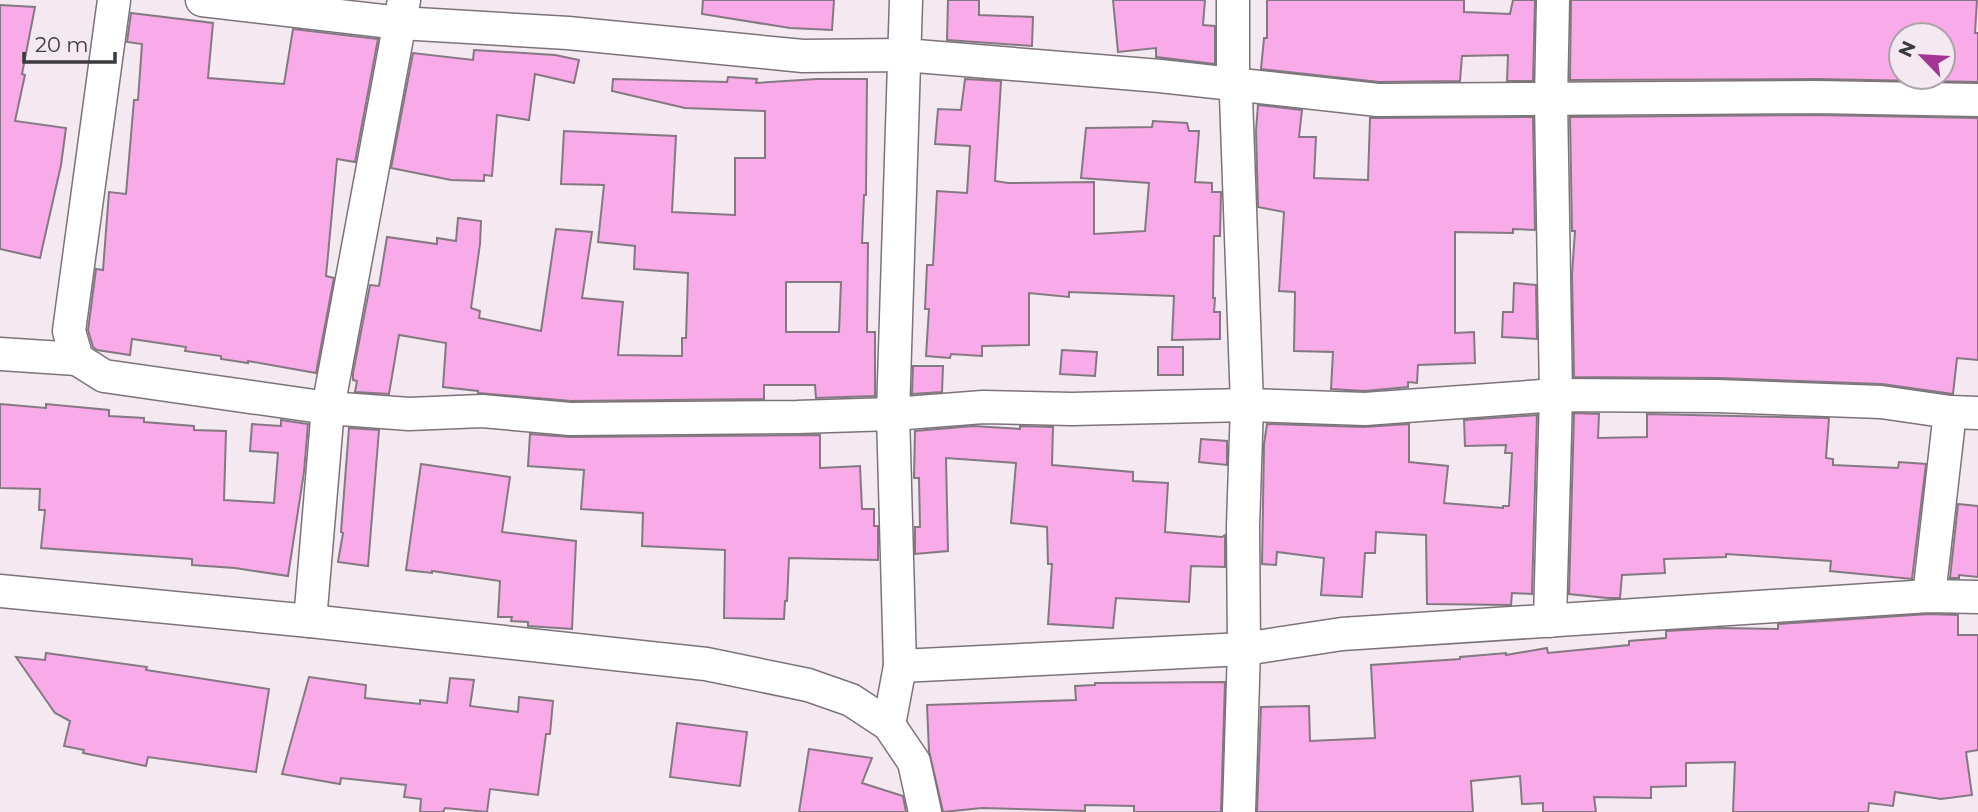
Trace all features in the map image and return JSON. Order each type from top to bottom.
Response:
[{"type":"street","points":[[78,359],[69,331],[114,0]]},
{"type":"street","points":[[202,0],[402,11],[568,33],[803,56],[904,55],[1233,83],[1378,100],[1816,97],[1978,100]]},
{"type":"street","points":[[889,725],[900,666],[894,414],[906,0]]},
{"type":"street","points":[[1233,0],[1233,83],[1236,96],[1247,404],[1239,812]]},
{"type":"street","points":[[1549,621],[1556,395],[1551,100],[1553,0]]},
{"type":"street","points":[[310,621],[328,408],[402,11]]},
{"type":"street","points":[[0,354],[78,359],[104,376],[328,408],[410,414],[482,411],[570,419],[894,414],[983,407],[1072,409],[1247,404],[1365,409],[1556,395],[1717,396],[1881,402],[1964,412],[1929,596]]},
{"type":"street","points":[[0,591],[706,664],[808,685],[851,700],[889,725],[914,762],[925,812]]},
{"type":"street","points":[[900,666],[1244,649],[1342,634],[1929,596],[1978,597]]},
{"type":"building","points":[[703,0],[834,0],[832,30],[790,28],[702,14]]},
{"type":"building","points":[[948,0],[979,0],[979,15],[1033,17],[1032,46],[947,40]]},
{"type":"building","points":[[1113,0],[1205,0],[1203,25],[1215,26],[1215,64],[1156,57],[1156,48],[1118,52]]},
{"type":"building","points":[[1267,0],[1464,0],[1464,12],[1510,14],[1513,0],[1535,0],[1533,81],[1507,81],[1508,55],[1462,56],[1460,81],[1379,82],[1261,69],[1264,38],[1267,38]]},
{"type":"building","points":[[1571,0],[1977,0],[1975,33],[1978,33],[1978,82],[1957,82],[1957,21],[1887,21],[1887,80],[1570,80]]},
{"type":"building","points":[[0,5],[35,7],[15,121],[66,128],[61,165],[40,258],[0,249]]},
{"type":"building","points":[[131,13],[213,23],[208,78],[284,84],[293,29],[378,39],[355,162],[337,159],[326,276],[334,278],[316,373],[221,359],[221,356],[185,351],[186,347],[132,339],[130,355],[93,347],[88,330],[96,269],[103,270],[109,192],[126,194],[134,100],[138,100],[142,44],[127,42]]},
{"type":"building","points":[[474,50],[555,55],[579,60],[574,83],[535,74],[529,120],[497,115],[492,176],[484,175],[484,181],[451,180],[391,168],[413,53],[473,60]]},
{"type":"building","points":[[728,77],[757,79],[756,83],[867,79],[866,195],[862,243],[868,243],[867,332],[875,332],[875,396],[816,398],[815,385],[764,385],[764,399],[571,401],[478,393],[443,387],[446,343],[399,335],[389,394],[355,392],[357,381],[353,380],[353,373],[370,285],[379,286],[387,237],[437,244],[437,238],[456,241],[458,218],[481,221],[471,308],[480,311],[479,318],[541,331],[556,229],[592,232],[582,298],[623,302],[618,355],[682,356],[682,338],[686,338],[688,273],[634,269],[635,246],[598,242],[604,185],[561,184],[564,131],[676,136],[672,212],[735,215],[735,158],[765,158],[765,111],[685,108],[612,91],[613,79],[727,82]],"holes":[[[786,282],[841,282],[839,332],[786,332]]]},
{"type":"building","points":[[965,79],[1001,81],[995,181],[1094,182],[1094,234],[1145,231],[1149,183],[1081,178],[1086,128],[1152,127],[1153,121],[1187,123],[1189,131],[1199,131],[1195,182],[1212,183],[1212,192],[1221,192],[1220,236],[1214,236],[1213,298],[1214,312],[1220,312],[1220,339],[1172,340],[1174,296],[1069,292],[1069,297],[1029,293],[1029,345],[982,346],[982,356],[926,356],[929,309],[925,309],[927,265],[933,265],[937,191],[967,193],[970,146],[935,144],[938,109],[961,110]]},
{"type":"building","points":[[1258,105],[1302,110],[1299,137],[1316,137],[1314,178],[1368,180],[1370,118],[1533,117],[1535,230],[1513,229],[1513,233],[1455,232],[1455,333],[1474,332],[1475,363],[1418,365],[1417,383],[1408,382],[1408,387],[1365,391],[1331,389],[1333,352],[1294,351],[1295,292],[1279,291],[1284,212],[1258,207]]},
{"type":"building","points":[[1816,115],[1978,118],[1978,360],[1957,358],[1953,394],[1882,384],[1718,378],[1574,377],[1572,274],[1575,231],[1572,231],[1570,117]]},
{"type":"building","points":[[1514,283],[1536,285],[1537,339],[1502,337],[1503,312],[1513,312]]},
{"type":"building","points":[[1158,347],[1183,347],[1183,375],[1158,375]]},
{"type":"building","points":[[1062,350],[1097,352],[1095,376],[1060,374]]},
{"type":"building","points":[[913,366],[943,366],[942,392],[912,394]]},
{"type":"building","points":[[0,404],[46,408],[46,404],[109,410],[109,416],[144,418],[144,422],[194,426],[194,430],[226,431],[224,500],[274,503],[278,453],[250,451],[252,424],[281,426],[281,420],[308,424],[304,472],[288,576],[192,565],[192,559],[41,548],[45,510],[39,510],[40,489],[0,488]]},
{"type":"building","points":[[1574,413],[1599,414],[1598,438],[1647,437],[1647,414],[1829,418],[1826,458],[1833,459],[1833,465],[1898,468],[1899,462],[1926,464],[1912,579],[1830,571],[1831,561],[1726,554],[1726,557],[1664,559],[1665,573],[1622,575],[1620,598],[1569,594]]},
{"type":"building","points":[[1537,415],[1532,594],[1512,593],[1511,605],[1427,604],[1426,535],[1376,532],[1375,553],[1365,553],[1362,597],[1321,595],[1324,558],[1277,552],[1276,565],[1262,564],[1264,444],[1267,424],[1364,427],[1409,424],[1409,462],[1448,466],[1444,503],[1503,508],[1509,506],[1512,453],[1505,453],[1506,445],[1465,446],[1464,420]]},
{"type":"building","points":[[973,426],[1020,429],[1020,426],[1053,427],[1052,465],[1133,472],[1133,481],[1168,483],[1165,532],[1222,537],[1225,535],[1225,567],[1191,566],[1189,602],[1116,598],[1113,628],[1048,624],[1052,564],[1048,564],[1047,527],[1011,523],[1016,463],[946,458],[948,551],[915,554],[915,527],[920,527],[919,478],[914,478],[915,431]]},
{"type":"building","points":[[349,428],[379,430],[368,566],[338,562],[343,533]]},
{"type":"building","points":[[530,434],[570,437],[820,435],[820,468],[860,466],[862,509],[874,509],[874,526],[878,526],[878,560],[789,558],[784,619],[724,618],[725,550],[642,546],[643,513],[581,509],[584,470],[528,466]]},
{"type":"building","points":[[1201,439],[1227,441],[1227,465],[1199,462]]},
{"type":"building","points":[[421,464],[510,477],[502,532],[576,541],[572,629],[528,626],[528,622],[511,621],[512,617],[498,617],[500,581],[406,570]]},
{"type":"building","points":[[1958,504],[1978,506],[1978,577],[1959,575],[1959,578],[1950,578]]},
{"type":"building","points":[[1929,614],[1958,615],[1958,635],[1978,635],[1978,750],[1966,752],[1972,795],[1941,799],[1895,792],[1893,806],[1869,803],[1868,812],[1733,812],[1735,762],[1686,763],[1686,786],[1651,787],[1651,798],[1594,797],[1596,812],[1543,812],[1543,803],[1522,804],[1520,776],[1471,781],[1473,812],[1257,812],[1261,707],[1309,706],[1310,741],[1375,738],[1371,665],[1506,655],[1547,648],[1548,653],[1629,645],[1629,641],[1666,638],[1666,631],[1778,629],[1778,624]]},
{"type":"building","points":[[46,653],[147,667],[146,670],[269,689],[256,772],[148,757],[146,766],[83,753],[84,750],[64,746],[70,721],[55,713],[16,657],[45,660]]},
{"type":"building","points":[[309,677],[366,685],[365,698],[420,704],[420,700],[447,703],[450,678],[474,680],[470,706],[518,712],[519,697],[553,701],[550,734],[546,734],[538,795],[490,789],[487,812],[445,808],[443,812],[420,812],[421,799],[404,797],[406,785],[341,778],[340,784],[282,774]]},
{"type":"building","points":[[1225,682],[1221,812],[1134,812],[1134,806],[1085,805],[1085,811],[982,808],[943,812],[929,751],[927,705],[1076,700],[1075,686],[1095,683]]},
{"type":"building","points":[[677,723],[747,732],[740,786],[670,777]]},
{"type":"building","points":[[809,749],[872,758],[862,783],[903,796],[906,812],[799,812]]}]
